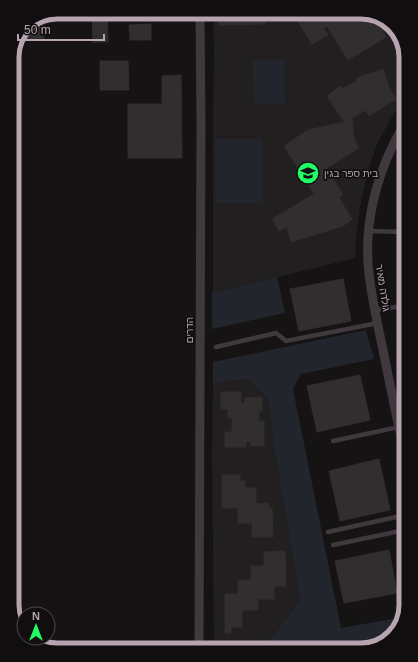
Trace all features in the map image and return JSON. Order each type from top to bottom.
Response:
[{"type":"street","name":"הדרים","points":[[199,643],[200,19]]},
{"type":"street","name":"גולדה מאיר","points":[[399,134],[380,177],[374,197],[370,220],[368,262],[375,310],[399,422]]},
{"type":"lane","points":[[393,146],[399,148]]},
{"type":"lane","points":[[369,231],[399,232]]},
{"type":"lane","points":[[375,310],[399,307]]},
{"type":"lane","points":[[216,347],[276,333],[286,341],[378,323]]},
{"type":"lane","points":[[333,441],[399,431]]},
{"type":"lane","points":[[328,532],[399,517]]},
{"type":"lane","points":[[333,545],[399,531]]},
{"type":"shaded area","points":[[213,19],[363,19],[382,25],[393,36],[397,45],[399,57],[399,106],[377,144],[368,172],[361,201],[356,235],[355,258],[213,293]]},
{"type":"shaded area","points":[[284,59],[285,104],[254,104],[253,60]]},
{"type":"shaded area","points":[[215,139],[262,139],[263,203],[216,203]]},
{"type":"shaded area","points":[[277,277],[285,313],[212,329],[212,293]]},
{"type":"shaded area","points":[[366,330],[374,359],[301,374],[293,389],[341,628],[397,618],[390,630],[382,637],[366,643],[268,643],[300,600],[275,454],[267,396],[246,379],[213,383],[213,362]]},
{"type":"shaded area","points":[[246,379],[267,396],[275,454],[300,600],[268,643],[214,643],[212,454],[213,383]]},
{"type":"building","points":[[92,19],[107,19],[108,42],[93,42]]},
{"type":"building","points":[[219,19],[265,19],[265,24],[219,25]]},
{"type":"building","points":[[296,19],[369,20],[372,25],[377,23],[386,37],[348,60],[327,26],[323,28],[328,35],[312,44]]},
{"type":"building","points":[[44,22],[44,39],[23,40],[30,30]]},
{"type":"building","points":[[151,24],[151,40],[130,40],[129,25]]},
{"type":"building","points":[[100,61],[128,61],[129,90],[100,90]]},
{"type":"building","points":[[383,69],[390,90],[396,99],[369,116],[366,110],[352,118],[354,139],[359,148],[327,168],[343,195],[339,198],[352,219],[343,226],[291,242],[287,227],[279,231],[272,219],[314,194],[284,146],[308,130],[344,122],[327,96],[340,86],[342,89],[357,81],[357,78]]},
{"type":"building","points":[[181,75],[182,158],[128,158],[128,104],[162,104],[162,76]]},
{"type":"building","points":[[343,279],[351,321],[299,331],[290,289]]},
{"type":"building","points":[[360,375],[370,420],[317,432],[307,386]]},
{"type":"building","points":[[221,392],[241,392],[241,403],[245,403],[245,398],[262,397],[262,411],[259,411],[259,421],[264,421],[264,446],[251,446],[251,442],[246,442],[246,447],[225,447],[225,432],[232,432],[232,418],[228,418],[228,409],[221,409]]},
{"type":"building","points":[[379,459],[390,510],[340,521],[329,471]]},
{"type":"building","points":[[222,475],[240,475],[240,481],[245,481],[245,488],[256,488],[256,504],[269,503],[269,509],[272,508],[273,537],[252,537],[252,523],[238,523],[238,508],[222,508]]},
{"type":"building","points":[[389,550],[397,593],[344,603],[335,561]]},
{"type":"building","points":[[285,551],[286,586],[274,586],[274,599],[258,599],[258,610],[242,610],[242,627],[231,627],[231,633],[225,633],[225,594],[238,594],[238,581],[251,580],[251,566],[264,566],[264,552]]},
{"type":"place","name":"בית ספר בגין","points":[[308,173]]}]
